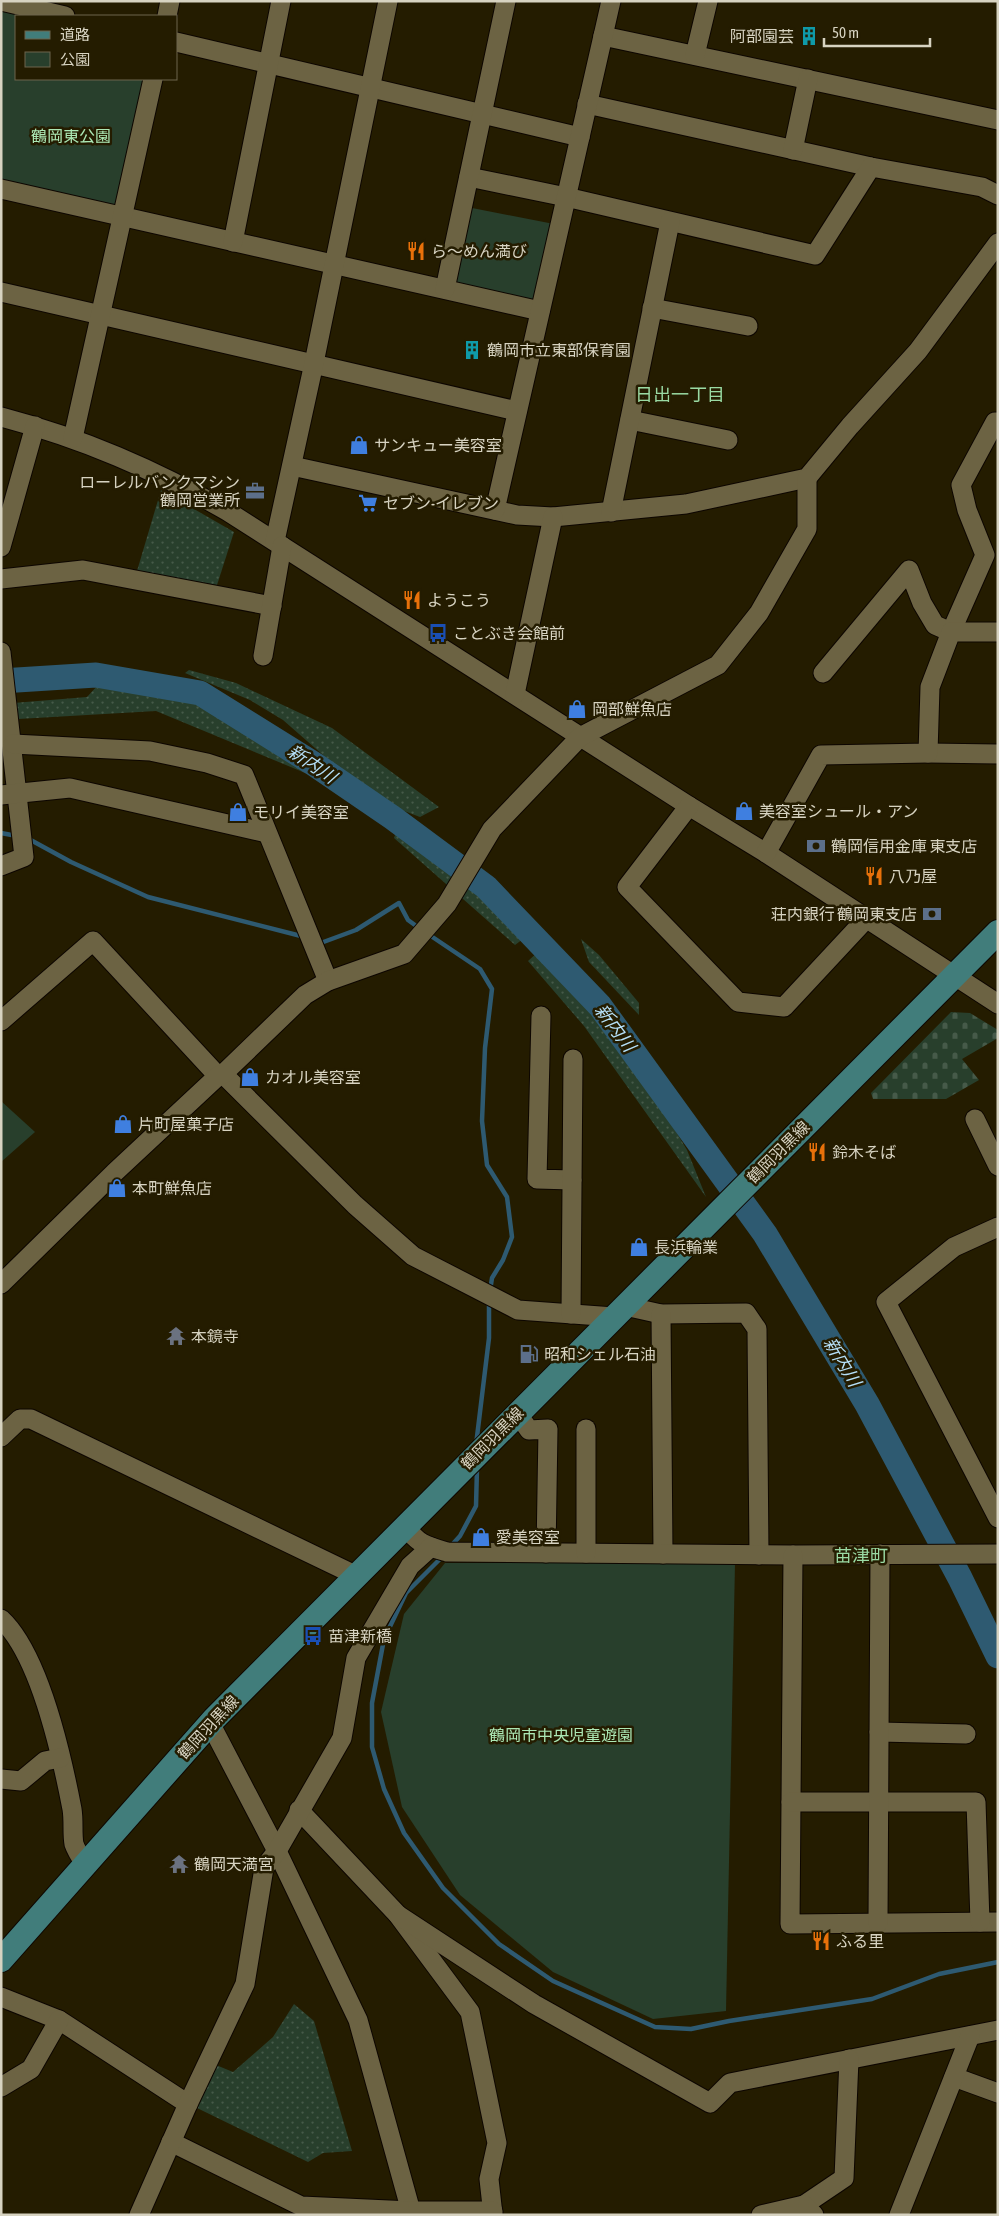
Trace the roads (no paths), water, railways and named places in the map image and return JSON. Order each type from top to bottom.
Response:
[{"type":"main road","name":"鶴岡羽黒線","points":[[1,1960],[210,1723],[357,1576],[405,1525],[998,932]]},
{"type":"street","points":[[167,15],[170,1]]},
{"type":"street","points":[[233,242],[281,1]]},
{"type":"street","points":[[263,656],[272,606],[278,544],[292,466],[388,1]]},
{"type":"street","points":[[445,289],[506,1]]},
{"type":"street","points":[[495,510],[611,1]]},
{"type":"street","points":[[695,55],[708,1]]},
{"type":"street","points":[[1,2],[60,15]]},
{"type":"street","points":[[603,36],[998,120]]},
{"type":"street","points":[[178,42],[580,136]]},
{"type":"street","points":[[792,150],[808,79]]},
{"type":"street","points":[[73,438],[153,80]]},
{"type":"street","points":[[587,104],[871,167],[982,187],[998,195]]},
{"type":"street","points":[[469,176],[815,255],[871,167]]},
{"type":"street","points":[[1,189],[122,218],[334,263],[540,311]]},
{"type":"street","points":[[611,512],[670,222]]},
{"type":"street","points":[[292,466],[517,515],[553,517],[686,504],[807,478],[850,426],[918,352],[998,242]]},
{"type":"street","points":[[1,292],[517,411]]},
{"type":"street","points":[[652,308],[748,326]]},
{"type":"street","points":[[1,417],[73,438],[173,480],[278,544],[689,806],[766,852],[998,1004]]},
{"type":"street","points":[[630,420],[728,440]]},
{"type":"street","points":[[928,752],[930,687],[985,555],[967,510],[961,485],[994,422],[998,422]]},
{"type":"street","points":[[3,537],[35,426]]},
{"type":"street","points":[[1,1284],[114,1173],[305,996],[328,981],[404,954],[448,904],[492,829],[580,737],[718,665],[759,613],[807,529],[807,478]]},
{"type":"street","points":[[515,694],[553,517]]},
{"type":"street","points":[[1,579],[83,570],[272,606]]},
{"type":"street","points":[[823,673],[909,570],[922,603],[935,625],[952,632],[998,632]]},
{"type":"street","points":[[1,652],[12,737],[10,794],[24,856],[1,866]]},
{"type":"street","points":[[12,737],[150,751],[207,763],[244,775],[328,981]]},
{"type":"street","points":[[766,852],[821,755],[928,752],[998,754]]},
{"type":"street","points":[[10,794],[70,788],[268,833]]},
{"type":"street","points":[[689,806],[628,887],[738,1002],[784,1007],[866,919]]},
{"type":"street","points":[[2,1020],[93,941],[221,1075],[356,1205],[413,1256],[518,1310],[571,1314],[619,1312],[661,1314],[746,1313],[757,1329],[759,1555]]},
{"type":"street","points":[[541,1016],[537,1179],[572,1180]]},
{"type":"street","points":[[571,1314],[573,1059]]},
{"type":"street","points":[[975,1119],[998,1166]]},
{"type":"street","points":[[998,1227],[954,1248],[886,1302],[998,1518]]},
{"type":"street","points":[[661,1314],[663,1554]]},
{"type":"street","points":[[518,1413],[529,1430],[548,1429],[546,1553]]},
{"type":"street","points":[[1,1437],[20,1419],[31,1419],[357,1576]]},
{"type":"street","points":[[586,1429],[586,1553]]},
{"type":"street","points":[[405,1525],[414,1539],[431,1548],[447,1552],[759,1555],[998,1554]]},
{"type":"street","points":[[139,2215],[188,2104],[245,1984],[264,1868],[276,1851],[342,1738],[356,1658],[410,1566],[431,1548]]},
{"type":"street","points":[[875,1554],[879,1732],[878,1923]]},
{"type":"street","points":[[791,1802],[976,1802],[989,1922],[790,1924],[793,1555]]},
{"type":"street","points":[[1,1619],[12,1630],[38,1681],[60,1758],[72,1812],[74,1845],[85,1864]]},
{"type":"street","points":[[210,1723],[276,1851],[358,2020],[412,2213]]},
{"type":"street","points":[[879,1732],[966,1734]]},
{"type":"street","points":[[1,1779],[21,1781],[45,1761],[60,1758]]},
{"type":"street","points":[[171,2142],[301,2206],[412,2213],[493,2213],[489,2179],[497,2144],[470,2012],[398,1915],[299,1810]]},
{"type":"street","points":[[398,1915],[534,2004],[710,2103],[730,2083],[998,2030]]},
{"type":"street","points":[[1,1997],[59,2020],[188,2104]]},
{"type":"street","points":[[1,2087],[31,2069],[59,2020]]},
{"type":"street","points":[[899,2215],[970,2036]]},
{"type":"street","points":[[761,2215],[809,2210],[844,2178],[849,2059]]},
{"type":"street","points":[[954,2077],[998,2093]]},
{"type":"waterway","name":"新内川","points":[[1,681],[96,675],[200,693],[314,764],[393,818],[486,887],[600,1006],[765,1234],[867,1404],[960,1578],[998,1656]]},
{"type":"waterway","points":[[1,833],[17,836]]},
{"type":"waterway","points":[[27,838],[71,862],[148,897],[301,936],[303,940]]},
{"type":"waterway","points":[[318,944],[356,930],[399,903],[408,920],[419,928]]},
{"type":"waterway","points":[[428,934],[480,969],[492,989],[485,1048],[482,1121],[487,1165],[507,1197],[512,1237],[503,1260],[492,1278],[490,1291]]},
{"type":"waterway","points":[[476,1445],[489,1338],[489,1301]]},
{"type":"waterway","points":[[450,1547],[460,1536],[476,1506],[477,1468]]},
{"type":"waterway","points":[[442,1557],[406,1593],[384,1639],[372,1703],[372,1747],[384,1789],[404,1833],[443,1888],[499,1944],[553,1981],[655,2027],[691,2029],[729,2021],[872,1999],[939,1974],[998,1962]]},
{"type":"place","name":"阿部園芸","points":[[809,36]]},
{"type":"place","name":"ら～めん満び","points":[[416,251]]},
{"type":"place","name":"鶴岡市立東部保育園","points":[[472,350]]},
{"type":"place","name":"サンキュー美容室","points":[[359,445]]},
{"type":"place","name":"ローレルバンクマシン 鶴岡営業所","points":[[255,491]]},
{"type":"place","name":"セブン-イレブン","points":[[368,503]]},
{"type":"place","name":"ようこう","points":[[412,600]]},
{"type":"place","name":"ことぶき会館前","points":[[438,633]]},
{"type":"place","name":"岡部鮮魚店","points":[[577,709]]},
{"type":"place","name":"美容室シュール・アン","points":[[744,811]]},
{"type":"place","name":"モリイ美容室","points":[[238,812]]},
{"type":"place","name":"鶴岡信用金庫 東支店","points":[[816,846]]},
{"type":"place","name":"八乃屋","points":[[874,876]]},
{"type":"place","name":"荘内銀行 鶴岡東支店","points":[[932,914]]},
{"type":"place","name":"カオル美容室","points":[[250,1077]]},
{"type":"place","name":"片町屋菓子店","points":[[123,1124]]},
{"type":"place","name":"鈴木そば","points":[[817,1152]]},
{"type":"place","name":"本町鮮魚店","points":[[117,1188]]},
{"type":"place","name":"長浜輪業","points":[[639,1247]]},
{"type":"place","name":"本鏡寺","points":[[176,1336]]},
{"type":"place","name":"昭和シェル石油","points":[[529,1354]]},
{"type":"place","name":"愛美容室","points":[[481,1537]]},
{"type":"place","name":"苗津新橋","points":[[313,1636]]},
{"type":"place","name":"鶴岡天満宮","points":[[179,1864]]},
{"type":"place","name":"ふる里","points":[[821,1941]]},
{"type":"district","name":"日出一丁目","points":[[680,395]]},
{"type":"district","name":"苗津町","points":[[861,1556]]},
{"type":"park label","name":"鶴岡東公園","points":[[71,136]]},
{"type":"park label","name":"鶴岡市中央児童遊園","points":[[561,1735]]}]
